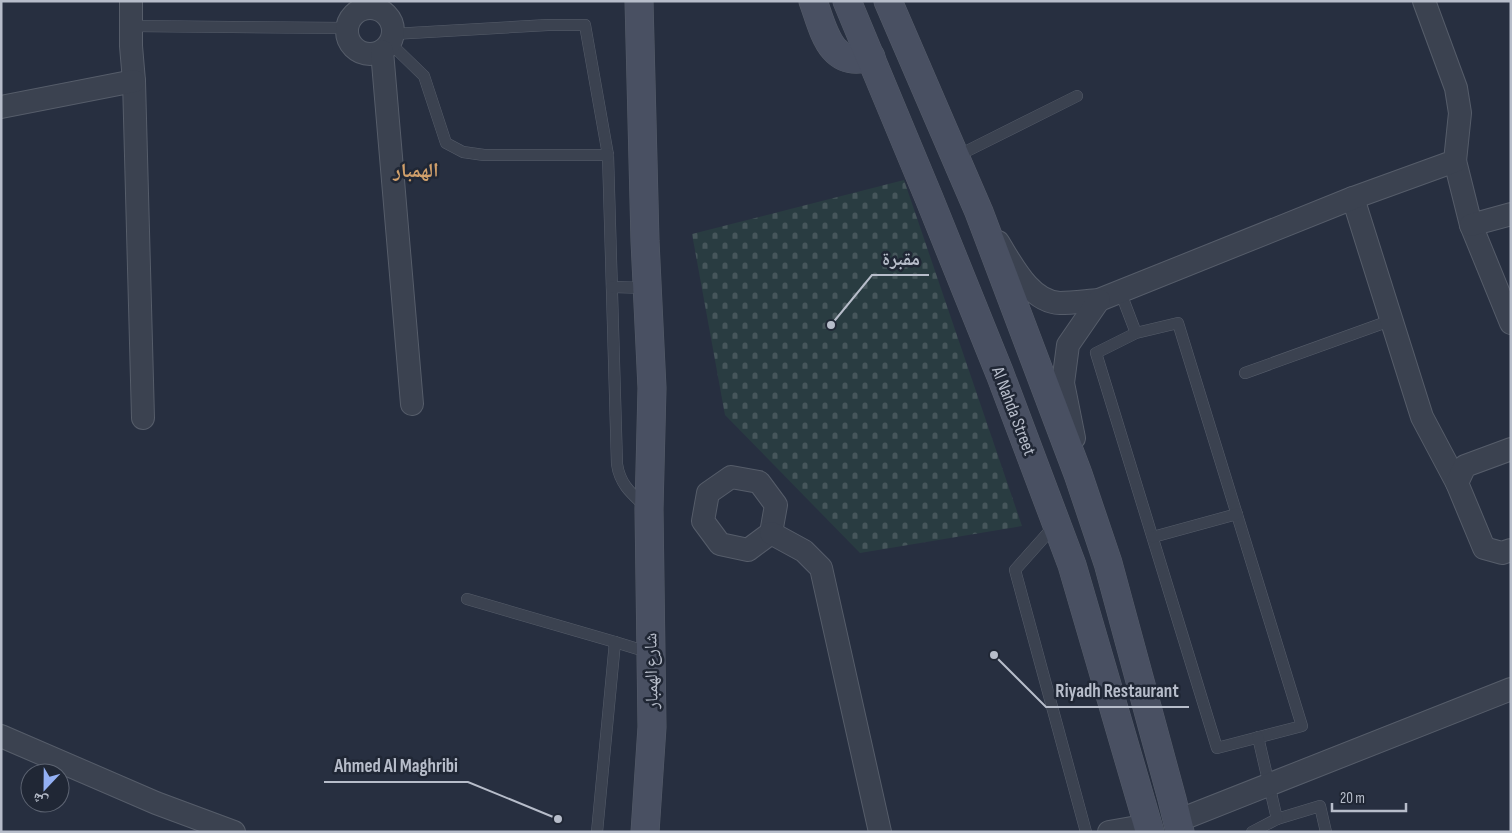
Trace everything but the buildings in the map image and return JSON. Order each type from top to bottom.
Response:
[{"type":"main road","name":"شارع الهمبار","points":[[639,1],[652,388],[649,510],[652,727],[645,832]]},
{"type":"main road","points":[[812,1],[828,41],[835,52],[846,59],[858,60],[871,57]]},
{"type":"main road","name":"Al Nahda Street","points":[[847,1],[1000,374],[1072,565],[1149,829]]},
{"type":"main road","points":[[888,1],[978,212],[1078,474],[1108,563],[1178,826]]},
{"type":"street","points":[[131,1],[143,418]]},
{"type":"street","points":[[1424,1],[1456,88],[1460,113],[1455,161],[1471,225],[1511,324]]},
{"type":"street","points":[[388,42],[374,54],[355,50],[348,38],[347,28],[349,20],[355,12],[373,4],[388,16],[392,24],[388,42],[412,404]]},
{"type":"street","points":[[1,108],[134,81]]},
{"type":"street","points":[[978,212],[1035,294],[1058,303],[1099,300],[1353,198],[1455,161]]},
{"type":"street","points":[[1353,198],[1422,417],[1457,483],[1484,548],[1502,554],[1511,550]]},
{"type":"street","points":[[1471,225],[1511,214]]},
{"type":"street","points":[[1078,474],[1073,431],[1062,383],[1068,344],[1099,300]]},
{"type":"street","points":[[1457,483],[1465,466],[1511,449]]},
{"type":"street","points":[[771,533],[804,551],[821,568],[880,832]]},
{"type":"street","points":[[1178,826],[1268,785],[1511,689]]},
{"type":"street","points":[[1,736],[156,803],[234,832]]},
{"type":"street","points":[[1109,832],[1149,829]]},
{"type":"lane","points":[[388,42],[548,24],[585,25],[608,155],[618,475],[623,485],[649,510]]},
{"type":"lane","points":[[131,26],[347,28]]},
{"type":"lane","points":[[388,42],[424,76],[446,142],[462,152],[484,155],[608,155]]},
{"type":"lane","points":[[955,156],[1077,96]]},
{"type":"lane","points":[[612,287],[648,288]]},
{"type":"lane","points":[[1120,291],[1136,333]]},
{"type":"lane","points":[[1246,374],[1392,320]]},
{"type":"lane","points":[[1178,322],[1237,514],[1302,726],[1217,748],[1096,353],[1136,333],[1178,322]]},
{"type":"lane","points":[[1153,538],[1237,514]]},
{"type":"lane","points":[[1056,523],[1016,570],[1086,832]]},
{"type":"lane","points":[[467,599],[651,653]]},
{"type":"lane","points":[[597,832],[615,642]]},
{"type":"lane","points":[[1258,737],[1277,819]]},
{"type":"lane","points":[[1252,832],[1277,819],[1320,806],[1326,832]]},
{"type":"green space","points":[[904,180],[1022,526],[860,553],[725,415],[692,234]]},
{"type":"place","name":"مقبرة","points":[[831,325]]},
{"type":"place","name":"Riyadh Restaurant","points":[[994,655]]},
{"type":"place","name":"Ahmed Al Maghribi","points":[[558,819]]},
{"type":"district","name":"الهمبار","points":[[416,170]]}]
